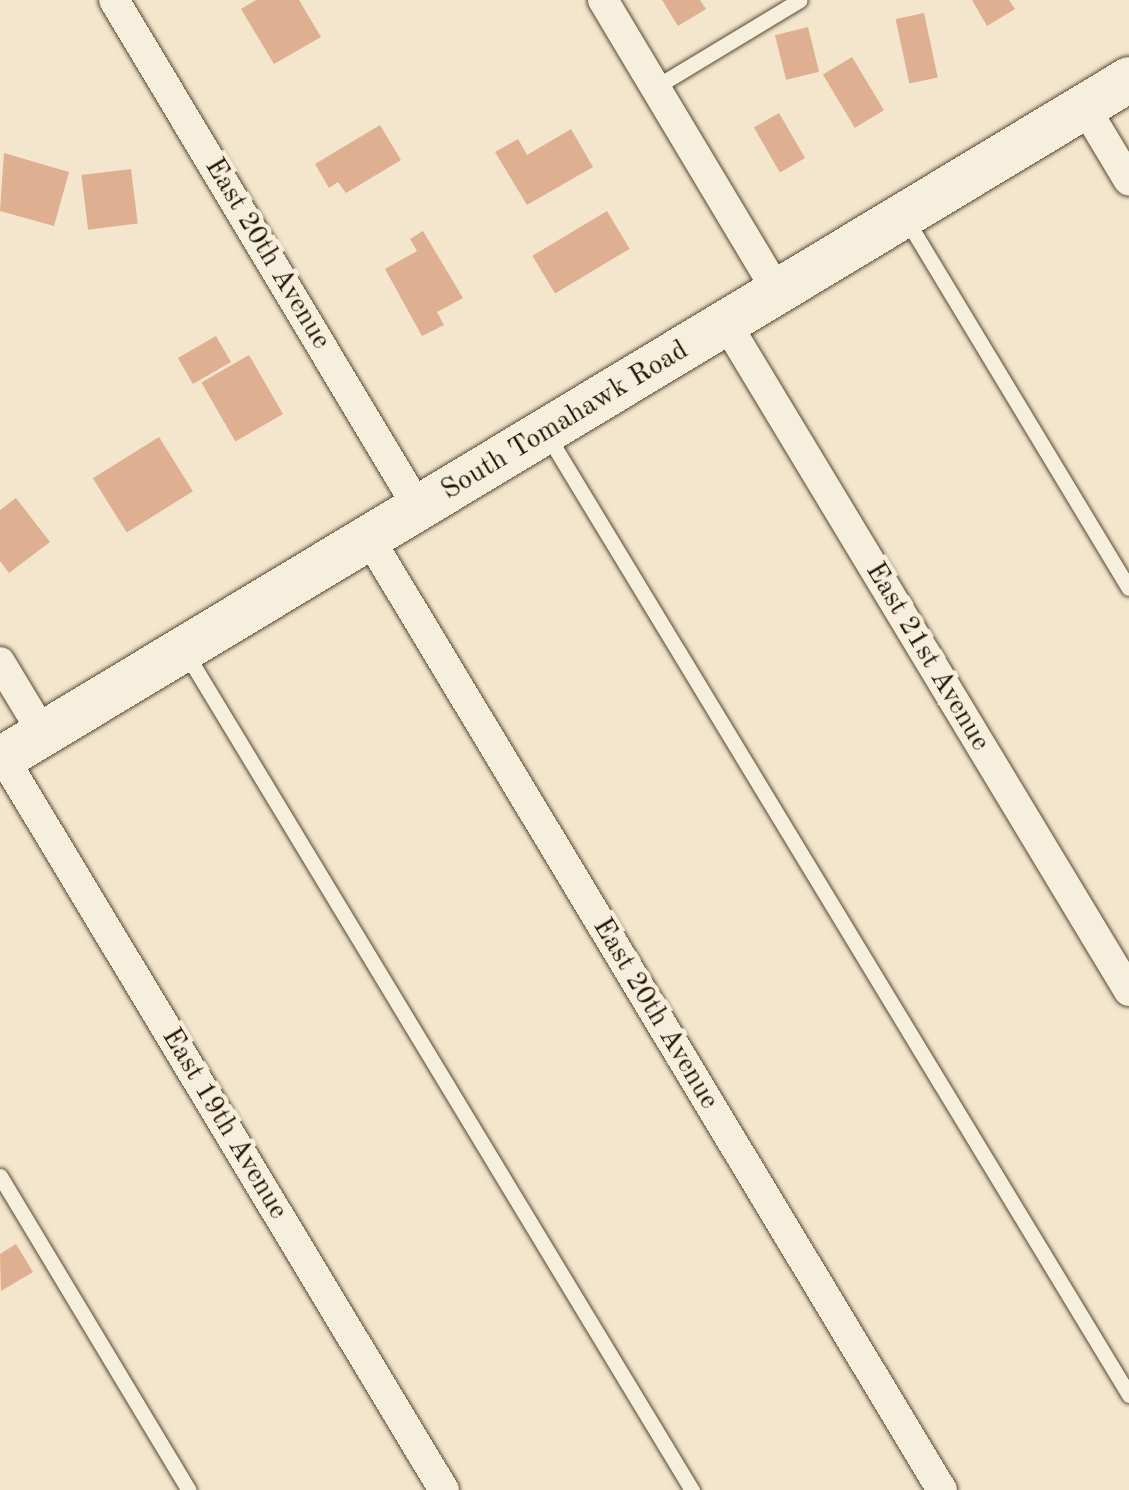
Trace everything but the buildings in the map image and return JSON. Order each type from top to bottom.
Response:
[{"type":"main road","name":"South Tomahawk Road","points":[[2,758],[1129,79]]},
{"type":"street","name":"East 20th Avenue","points":[[114,0],[419,509]]},
{"type":"street","points":[[603,0],[778,292]]},
{"type":"street","points":[[1084,106],[1129,181]]},
{"type":"street","name":"East 21st Avenue","points":[[726,324],[1129,992]]},
{"type":"street","name":"East 20th Avenue","points":[[368,538],[942,1490]]},
{"type":"street","points":[[0,662],[44,735]]},
{"type":"street","name":"East 19th Avenue","points":[[2,758],[444,1490]]},
{"type":"lane","points":[[654,88],[800,0]]},
{"type":"lane","points":[[904,215],[1129,588]]},
{"type":"lane","points":[[546,433],[1129,1396]]},
{"type":"lane","points":[[184,650],[692,1490]]},
{"type":"lane","points":[[0,1176],[189,1490]]}]
